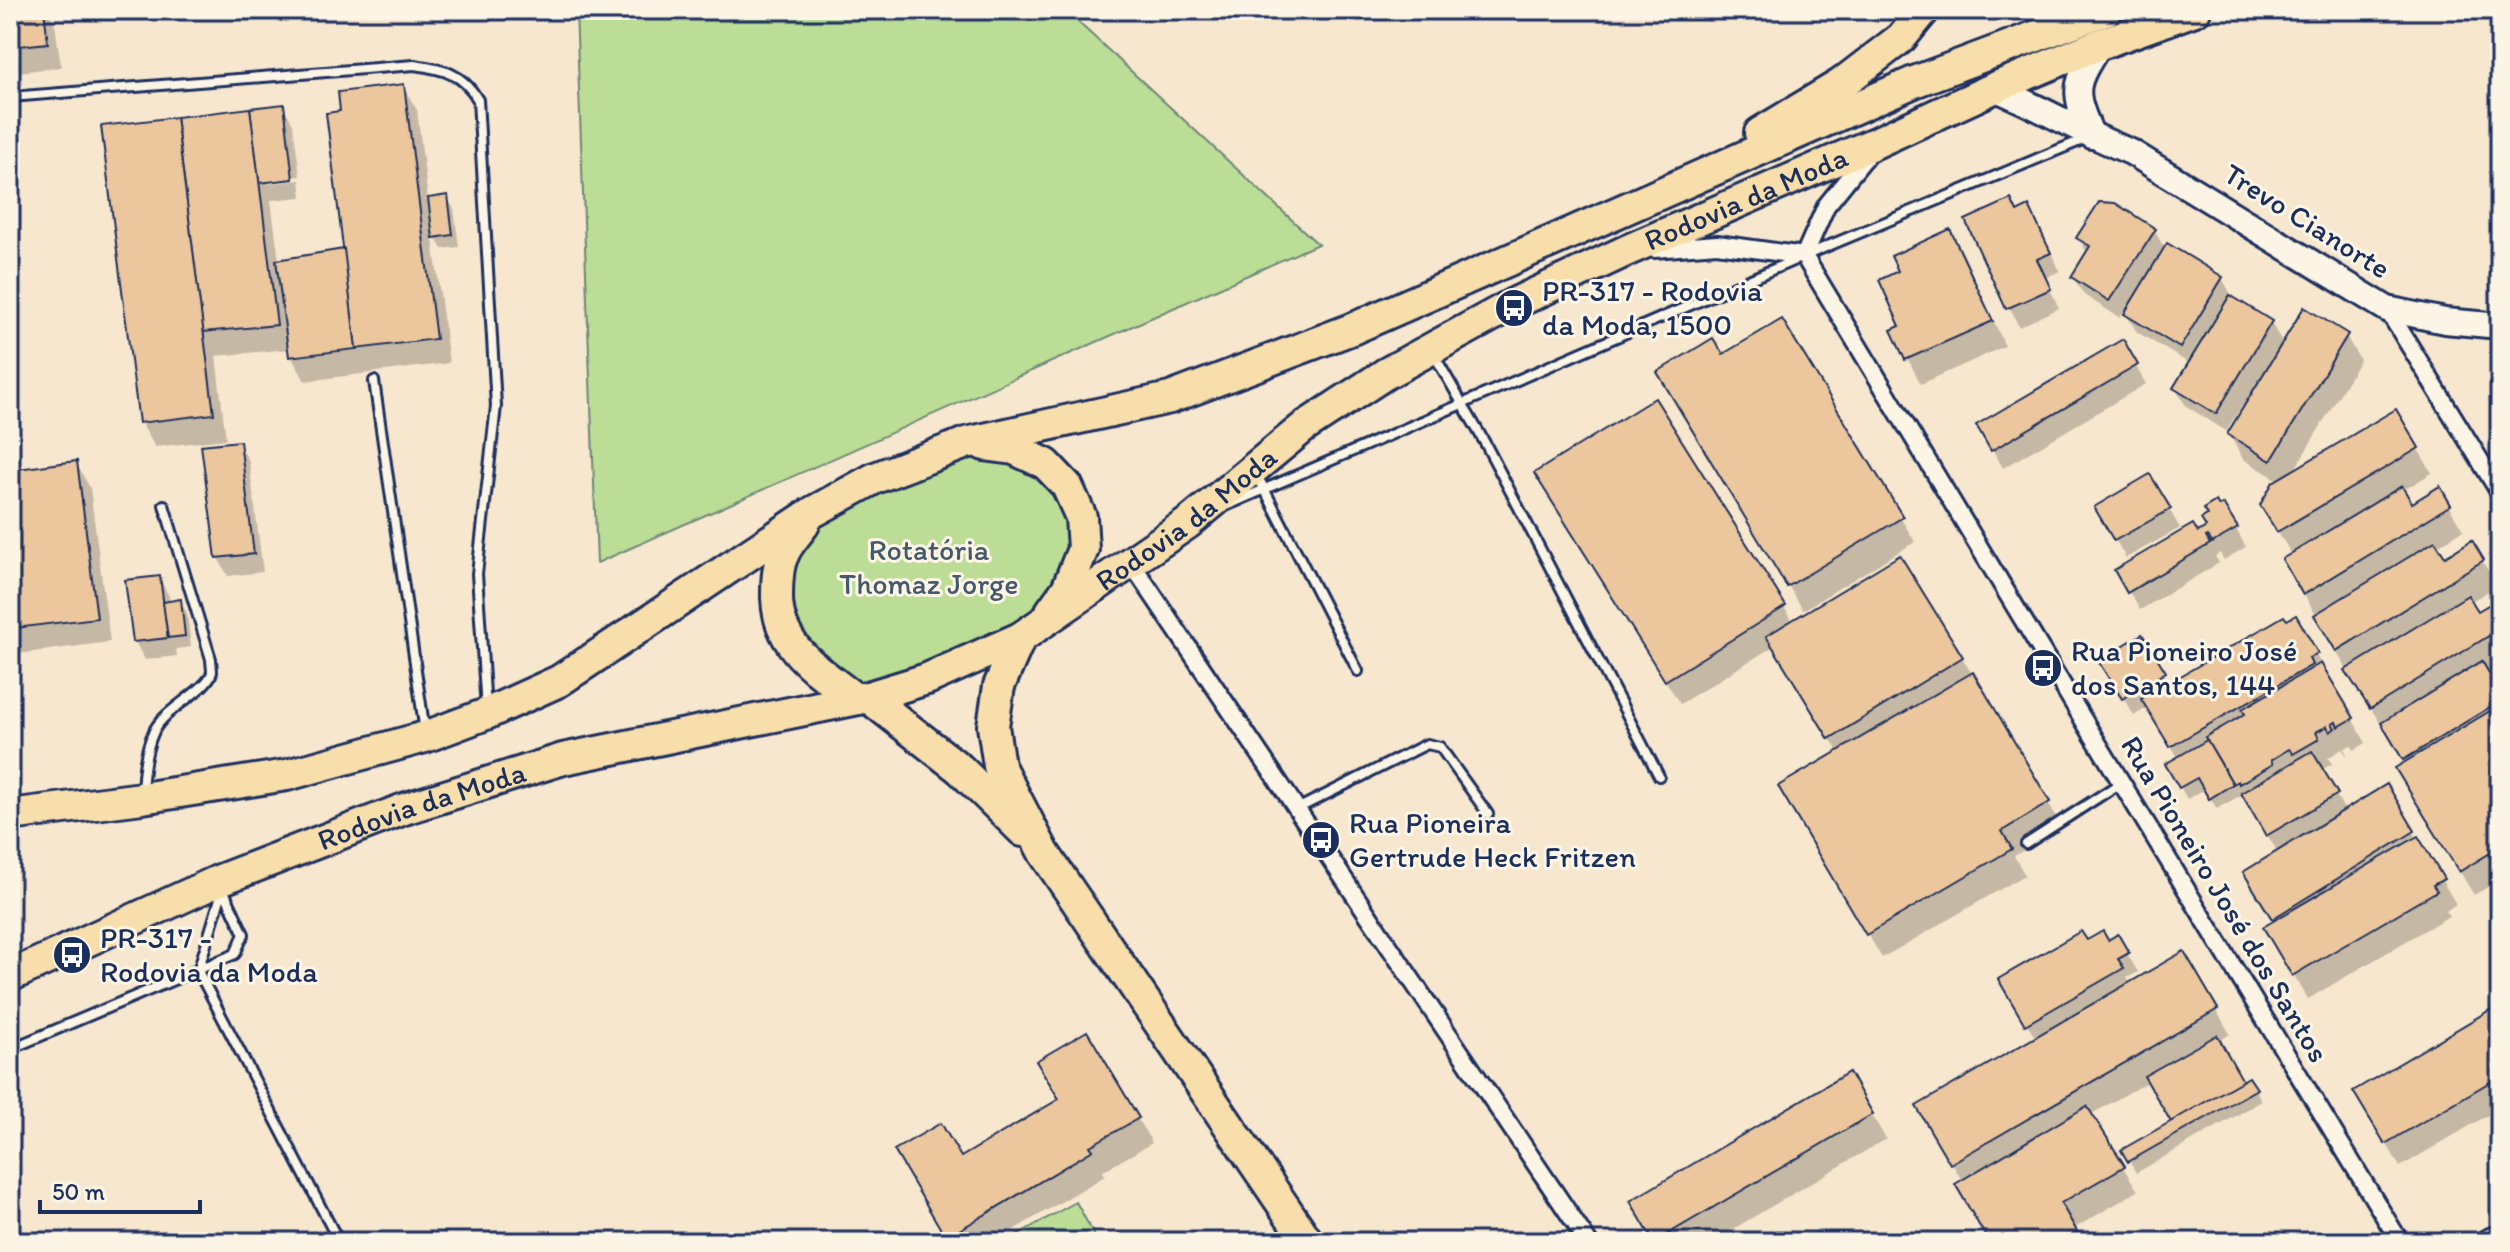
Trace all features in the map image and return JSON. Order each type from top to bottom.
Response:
[{"type":"highway","points":[[1663,192],[1841,84],[1901,38],[1924,10]]},
{"type":"highway","name":"Rodovia da Moda","points":[[966,443],[1170,398],[1352,329],[1914,82],[2106,10]]},
{"type":"highway","name":"Rodovia da Moda","points":[[1031,630],[1130,561],[1259,479],[1304,427],[1385,374],[1513,304],[1994,88],[2100,44],[2195,10]]},
{"type":"highway","points":[[10,815],[287,775],[425,737],[559,681],[813,512],[875,478],[966,443],[1014,449],[1046,464],[1067,486],[1081,517],[1083,549],[1067,589],[1031,630],[999,686],[993,726],[999,766],[1044,853],[1308,1242]]},
{"type":"highway","points":[[813,512],[783,554],[777,584],[777,615],[797,652],[960,769],[1044,853]]},
{"type":"highway","points":[[861,697],[927,679],[1031,630]]},
{"type":"highway","name":"Rodovia da Moda","points":[[10,976],[404,809],[563,759],[861,697]]},
{"type":"street","points":[[2092,136],[2078,105],[2077,89],[2082,71],[2100,44]]},
{"type":"street","name":"Trevo Cianorte","points":[[1994,88],[2131,152],[2387,309],[2445,321],[2500,326]]},
{"type":"street","points":[[1628,250],[1717,244],[1804,256],[1826,206],[1877,142]]},
{"type":"street","name":"Rua Pioneiro José dos Santos","points":[[1804,256],[2048,665],[2400,1242]]},
{"type":"street","points":[[2387,309],[2500,493]]},
{"type":"street","points":[[1130,561],[1588,1242]]},
{"type":"street","points":[[2488,1242],[2500,1237]]},
{"type":"lane","points":[[10,97],[414,65],[442,69],[469,84],[478,100],[496,406],[477,574],[486,714]]},
{"type":"lane","points":[[1358,671],[1259,479],[1463,403],[2092,136]]},
{"type":"lane","points":[[1431,349],[1463,403],[1659,776]]},
{"type":"lane","points":[[374,381],[425,737]]},
{"type":"lane","points":[[142,798],[143,768],[154,730],[164,716],[205,683],[212,673],[211,659],[164,505]]},
{"type":"lane","points":[[1297,809],[1427,744],[1440,747],[1488,814]]},
{"type":"lane","points":[[2026,844],[2122,782]]},
{"type":"lane","points":[[10,1049],[235,954],[244,934],[221,884]]},
{"type":"lane","points":[[221,884],[198,971],[339,1242]]},
{"type":"green space","points":[[576,10],[1065,10],[1318,244],[597,563]]},
{"type":"green space","name":"Rotatória Thomaz Jorge","points":[[966,443],[1014,449],[1081,517],[1043,622],[868,697],[813,666],[777,584],[813,512]]},
{"type":"green space","points":[[1076,1202],[1098,1242],[1004,1242]]},
{"type":"building","points":[[10,10],[44,10],[48,43],[10,47]]},
{"type":"building","points":[[404,84],[436,339],[356,349],[326,113],[340,111],[338,92]]},
{"type":"building","points":[[284,104],[293,179],[259,183],[250,108]]},
{"type":"building","points":[[250,108],[277,325],[203,332],[176,117]]},
{"type":"building","points":[[176,117],[214,414],[139,423],[101,126]]},
{"type":"building","points":[[448,195],[453,235],[433,238],[428,198]]},
{"type":"building","points":[[2011,199],[2017,212],[2029,206],[2051,253],[2037,259],[2051,289],[2006,309],[1965,220]]},
{"type":"building","points":[[2099,202],[2115,203],[2156,229],[2109,301],[2071,277],[2090,246],[2076,238]]},
{"type":"building","points":[[1950,229],[1993,321],[1905,360],[1891,330],[1900,326],[1879,280],[1898,271],[1891,256]]},
{"type":"building","points":[[2167,243],[2223,277],[2180,348],[2124,314]]},
{"type":"building","points":[[344,249],[356,349],[289,357],[276,260]]},
{"type":"building","points":[[2230,295],[2272,321],[2216,414],[2173,388]]},
{"type":"building","points":[[2304,307],[2348,334],[2271,461],[2227,434]]},
{"type":"building","points":[[1782,319],[1903,517],[1787,587],[1657,372],[1713,338],[1723,354]]},
{"type":"building","points":[[2123,339],[2138,365],[1991,451],[1976,425]]},
{"type":"building","points":[[1655,398],[1786,606],[1665,681],[1534,473]]},
{"type":"building","points":[[2396,409],[2419,448],[2277,532],[2260,505],[2273,482]]},
{"type":"building","points":[[240,441],[254,554],[216,558],[201,445]]},
{"type":"building","points":[[77,461],[97,618],[16,628],[10,583],[10,470]]},
{"type":"building","points":[[2150,474],[2171,509],[2114,541],[2094,507]]},
{"type":"building","points":[[2402,486],[2412,503],[2440,486],[2451,505],[2303,595],[2282,559]]},
{"type":"building","points":[[2216,501],[2219,506],[2223,504],[2238,528],[2212,543],[2206,537],[2210,544],[2127,593],[2114,570],[2193,524],[2198,532],[2206,527],[2201,519],[2207,515],[2203,509]]},
{"type":"building","points":[[2472,540],[2484,560],[2336,651],[2314,615],[2435,541],[2445,557]]},
{"type":"building","points":[[1900,555],[1963,657],[1829,739],[1766,636]]},
{"type":"building","points":[[160,576],[168,638],[133,642],[125,580]]},
{"type":"building","points":[[10,583],[16,628],[10,629]]},
{"type":"building","points":[[2468,595],[2478,611],[2500,598],[2500,629],[2370,709],[2345,670]]},
{"type":"building","points":[[181,599],[185,636],[168,638],[163,602]]},
{"type":"building","points":[[2296,615],[2318,653],[2309,658],[2312,665],[2170,747],[2141,699],[2284,616],[2287,620]]},
{"type":"building","points":[[2142,634],[2166,672],[2122,699],[2098,661]]},
{"type":"building","points":[[2482,661],[2493,680],[2500,676],[2500,701],[2403,760],[2381,723]]},
{"type":"building","points":[[2321,663],[2354,718],[2338,727],[2336,722],[2332,724],[2335,728],[2330,732],[2327,726],[2316,732],[2319,739],[2293,754],[2289,749],[2271,760],[2273,764],[2239,784],[2238,781],[2233,784],[2205,737],[2245,714],[2242,709]]},
{"type":"building","points":[[1973,672],[2050,802],[2002,831],[2012,849],[1866,935],[1778,786]]},
{"type":"building","points":[[2500,705],[2500,847],[2459,872],[2395,768]]},
{"type":"building","points":[[2207,740],[2233,784],[2209,799],[2197,778],[2179,788],[2165,764]]},
{"type":"building","points":[[2312,751],[2338,794],[2266,836],[2241,793]]},
{"type":"building","points":[[2387,784],[2415,831],[2272,919],[2243,872]]},
{"type":"building","points":[[2418,836],[2444,879],[2433,885],[2437,891],[2292,976],[2263,927]]},
{"type":"building","points":[[2081,931],[2087,940],[2103,931],[2108,940],[2118,934],[2129,953],[2118,959],[2124,968],[2025,1025],[1998,979]]},
{"type":"building","points":[[2184,951],[2218,1009],[1950,1164],[1916,1106]]},
{"type":"building","points":[[2500,1004],[2500,1076],[2385,1144],[2353,1091]]},
{"type":"building","points":[[1087,1031],[1139,1118],[1090,1146],[1093,1150],[946,1238],[894,1150],[941,1123],[961,1157],[1059,1099],[1036,1061]]},
{"type":"building","points":[[2217,1035],[2243,1081],[2171,1122],[2144,1076]]},
{"type":"building","points":[[1849,1072],[1873,1114],[1654,1242],[1630,1201]]},
{"type":"building","points":[[2249,1077],[2257,1089],[2128,1162],[2121,1150]]},
{"type":"building","points":[[2087,1106],[2125,1166],[2061,1203],[2083,1242],[1989,1242],[1955,1184]]},
{"type":"place","name":"PR-317 - Rodovia da Moda, 1500","points":[[1514,308]]},
{"type":"place","name":"Rua Pioneiro José dos Santos, 144","points":[[2043,668]]},
{"type":"place","name":"Rua Pioneira Gertrude Heck Fritzen","points":[[1321,840]]},
{"type":"place","name":"PR-317 - Rodovia da Moda","points":[[72,955]]}]
